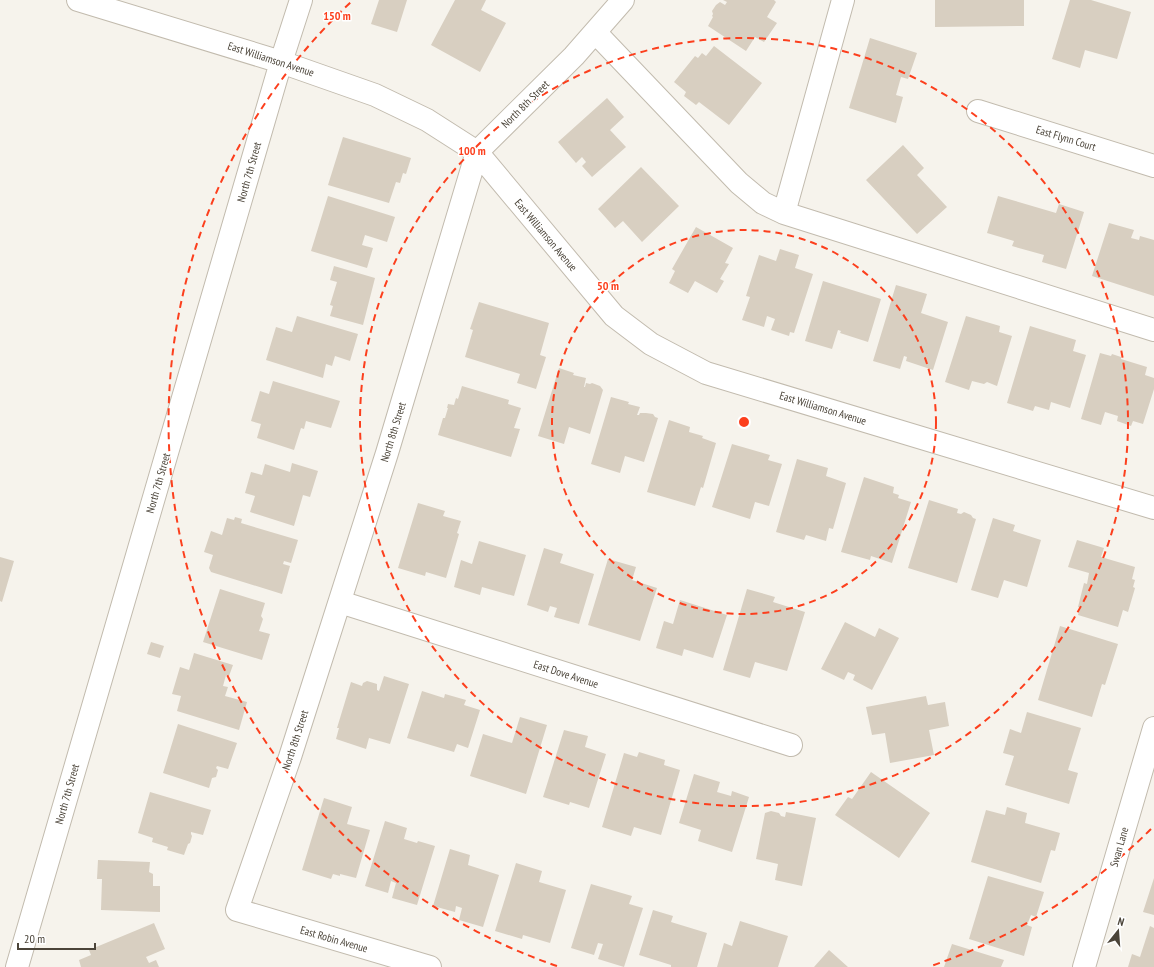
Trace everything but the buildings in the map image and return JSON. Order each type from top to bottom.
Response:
[{"type":"street","name":"East Williamson Avenue","points":[[78,0],[281,62],[375,95],[427,120],[477,152],[614,316],[651,344],[706,373],[1154,508]]},
{"type":"street","name":"North 7th Street","points":[[17,967],[281,62],[301,0]]},
{"type":"street","name":"North 8th Street","points":[[237,910],[290,756],[340,602],[387,453],[477,152],[574,56],[624,0]]},
{"type":"street","points":[[784,213],[843,0]]},
{"type":"street","points":[[595,32],[740,183],[763,203],[784,213],[1154,330]]},
{"type":"street","name":"East Flynn Court","points":[[978,111],[1154,166]]},
{"type":"street","name":"East Dove Avenue","points":[[340,602],[791,745]]},
{"type":"street","name":"Swan Lane","points":[[1084,967],[1154,728]]},
{"type":"street","name":"East Robin Avenue","points":[[237,910],[430,967]]}]
